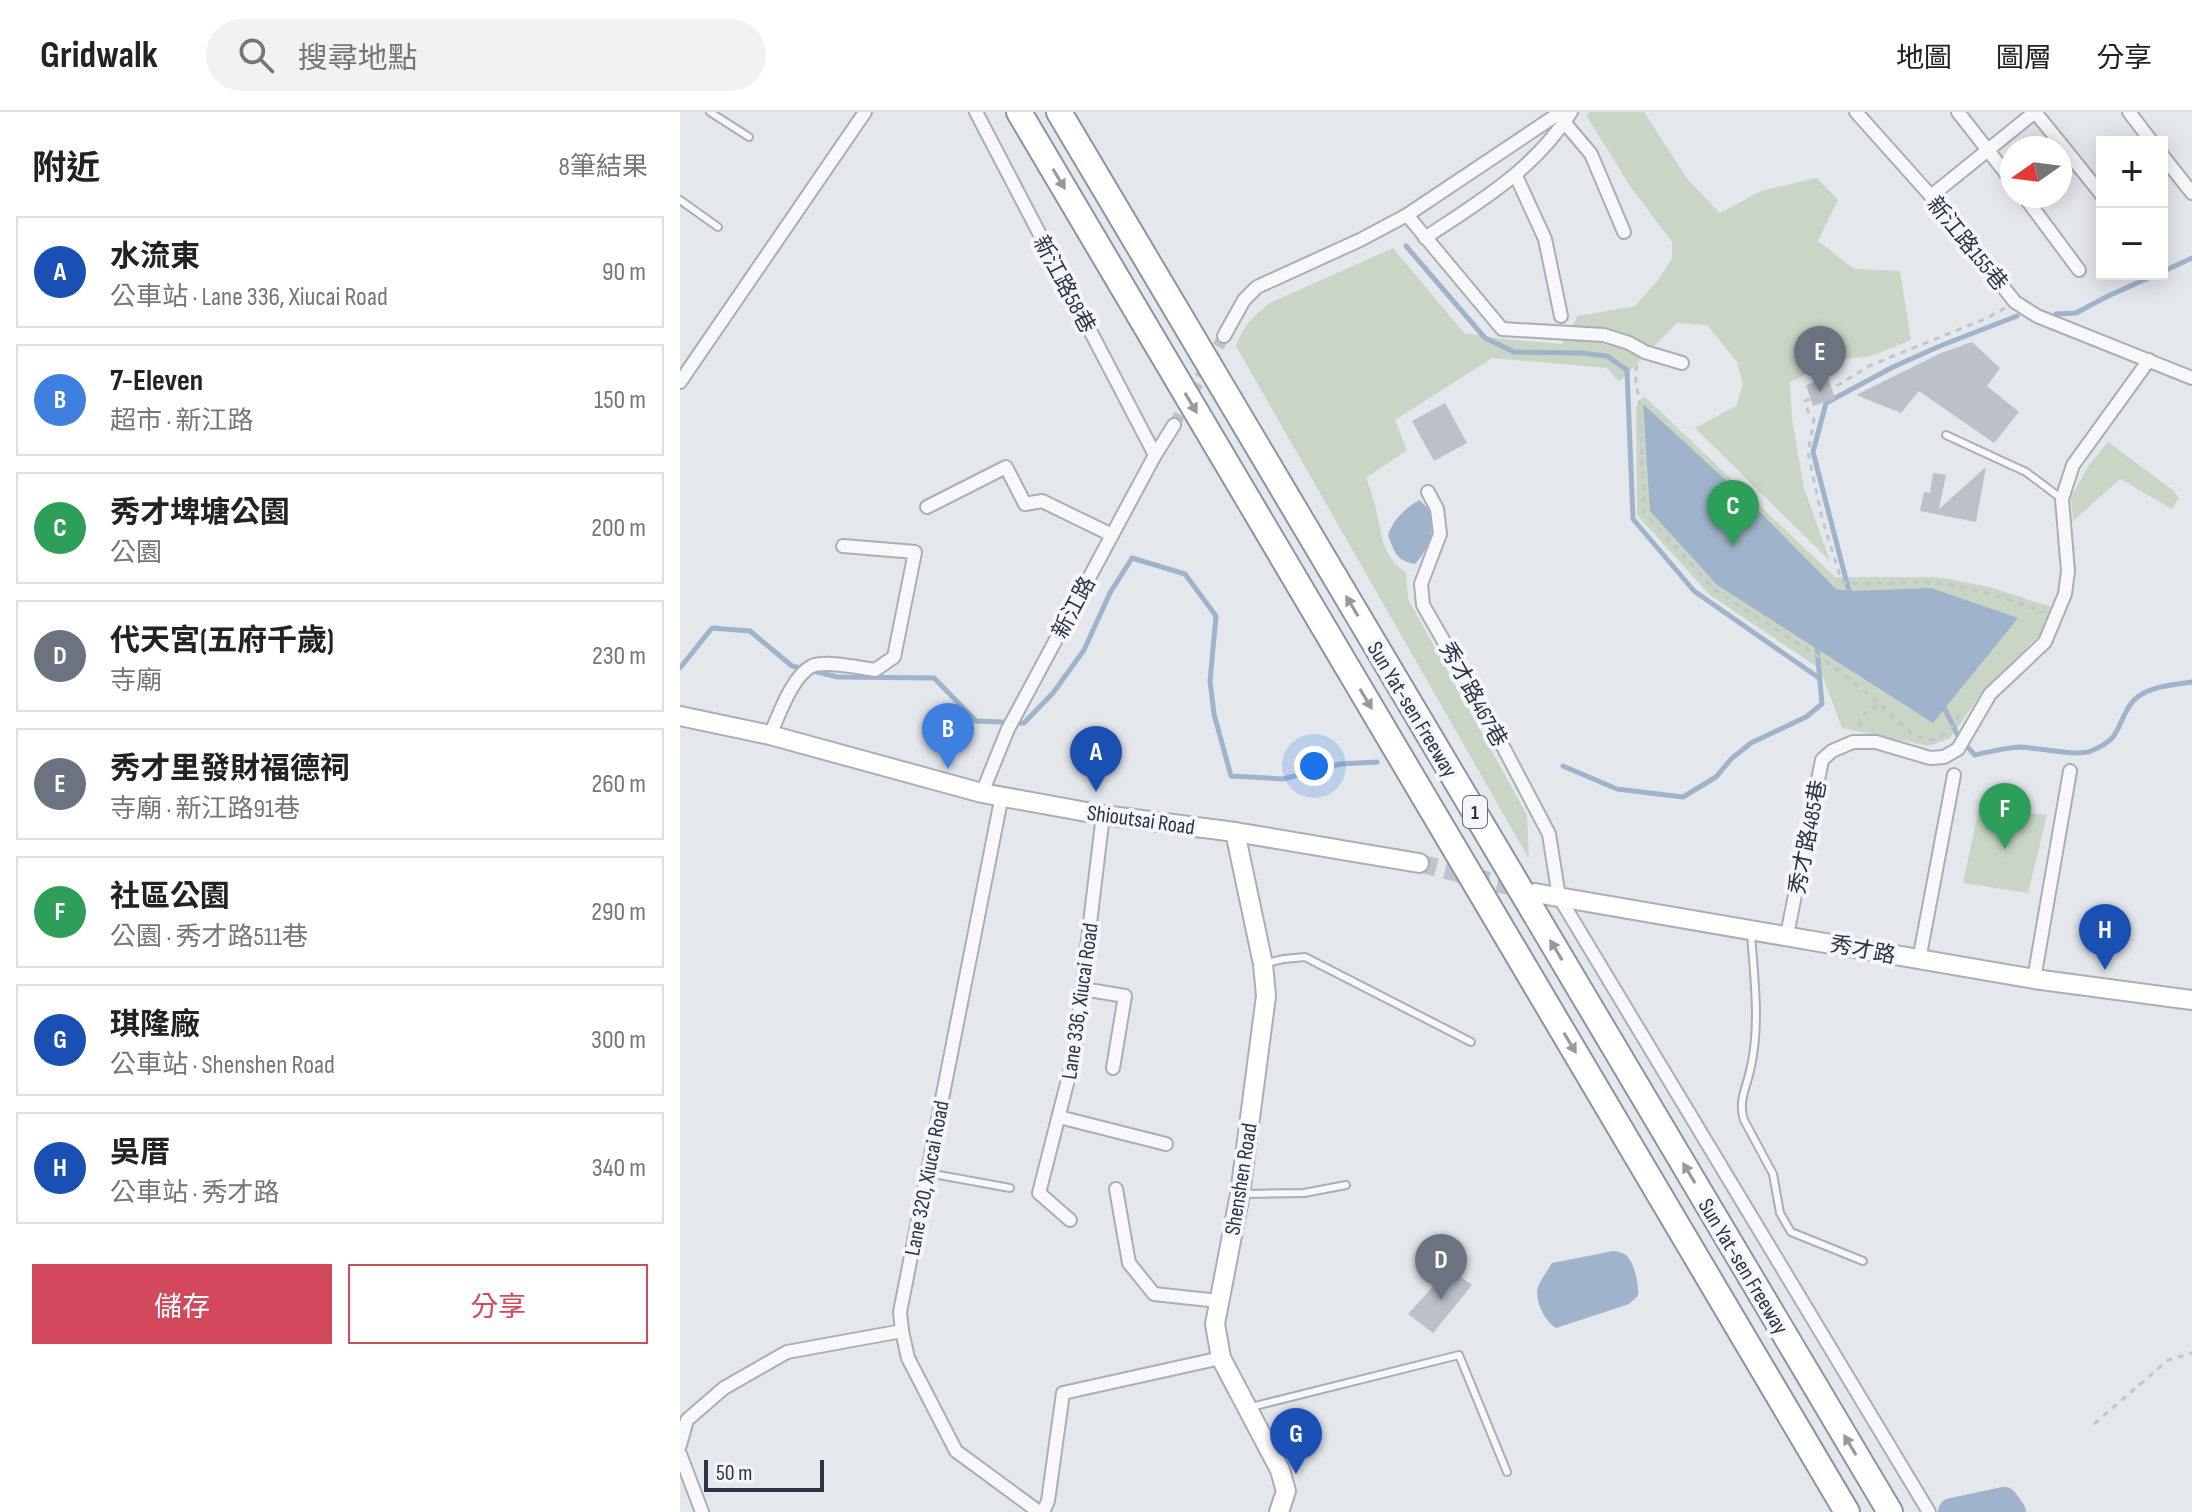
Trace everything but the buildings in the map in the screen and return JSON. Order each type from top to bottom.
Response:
[{"type":"highway","name":"Sun Yat-sen Freeway","points":[[1019,112],[1847,1512]]},
{"type":"highway","name":"Sun Yat-sen Freeway","points":[[1059,112],[1890,1512]]},
{"type":"main road","name":"Shioutsai Road","points":[[680,716],[770,735],[982,793],[1103,815],[1235,832],[1419,863]]},
{"type":"main road","name":"Shenshen Road","points":[[1235,832],[1263,964],[1266,996],[1240,1194],[1215,1324],[1221,1358],[1280,1470],[1286,1491],[1279,1512]]},
{"type":"main road","name":"秀才路","points":[[1535,893],[2034,979],[2192,1000]]},
{"type":"street","points":[[680,382],[865,112]]},
{"type":"street","name":"新江路58巷","points":[[976,112],[1155,455]]},
{"type":"street","name":"新江路155巷","points":[[1856,112],[1931,196],[2015,302],[2037,316],[2192,378]]},
{"type":"street","points":[[1958,112],[2000,164]]},
{"type":"street","points":[[1931,196],[2035,112],[2096,188]]},
{"type":"street","points":[[2129,112],[2147,136]]},
{"type":"street","points":[[1425,238],[1516,176],[1544,147],[1565,115]]},
{"type":"street","points":[[1224,336],[1244,300],[1257,287],[1407,215],[1565,115]]},
{"type":"street","points":[[1565,115],[1591,154],[1624,232]]},
{"type":"street","points":[[2168,163],[2192,193]]},
{"type":"street","points":[[1516,176],[1545,239],[1561,316]]},
{"type":"street","points":[[2033,208],[2079,270]]},
{"type":"street","points":[[1407,215],[1502,329],[1604,335],[1682,363]]},
{"type":"street","points":[[1853,742],[1876,742],[1930,758],[1944,757],[1958,749],[1990,694],[2045,642],[2065,594],[2068,571],[2062,499],[2073,465],[2149,360]]},
{"type":"street","name":"新江路","points":[[982,793],[1008,729],[1174,425]]},
{"type":"street","points":[[927,507],[1006,467],[1025,504],[1042,501],[1112,535]]},
{"type":"street","name":"秀才路467巷","points":[[1428,492],[1437,509],[1440,534],[1421,584],[1423,605],[1549,834],[1559,897]]},
{"type":"street","points":[[770,735],[790,692],[801,675],[814,665],[875,670],[894,657],[915,552],[843,546]]},
{"type":"street","name":"秀才路485巷","points":[[1787,935],[1822,760],[1832,751],[1853,742]]},
{"type":"street","points":[[2034,979],[2070,771]]},
{"type":"street","points":[[1919,960],[1954,775]]},
{"type":"street","name":"Lane 320, Xiucai Road","points":[[1002,795],[900,1312],[908,1358],[956,1451],[1041,1512]]},
{"type":"street","name":"Lane 336, Xiucai Road","points":[[1070,1220],[1039,1193],[1074,1056],[1103,815]]},
{"type":"street","points":[[1559,897],[1929,1512]]},
{"type":"street","points":[[1083,989],[1125,996],[1113,1068]]},
{"type":"street","points":[[1059,1117],[1166,1144]]},
{"type":"street","points":[[1116,1189],[1129,1263],[1154,1294],[1219,1301]]},
{"type":"street","points":[[680,1445],[687,1420],[696,1412],[724,1388],[787,1352],[902,1331]]},
{"type":"street","points":[[1041,1512],[1048,1501],[1063,1393],[1221,1358]]},
{"type":"street","points":[[680,1454],[702,1512]]},
{"type":"lane","points":[[710,112],[749,137]]},
{"type":"lane","points":[[680,200],[718,227]]},
{"type":"lane","points":[[1946,435],[2026,472],[2062,499]]},
{"type":"lane","points":[[1751,929],[1758,1023],[1742,1098],[1744,1120],[1773,1174],[1780,1213],[1791,1232],[1863,1261]]},
{"type":"lane","points":[[1263,964],[1305,957],[1471,1042]]},
{"type":"lane","points":[[928,1173],[1010,1188]]},
{"type":"lane","points":[[1240,1194],[1304,1193],[1346,1185]]},
{"type":"lane","points":[[1248,1408],[1459,1355],[1507,1472]]},
{"type":"path","points":[[2015,302],[1987,318],[1869,366],[1805,401],[1814,420],[1808,453],[1822,518],[1842,582],[1867,585],[1939,583],[2033,608],[2044,613],[2044,620]]},
{"type":"path","points":[[1640,349],[1635,375],[1640,406],[1644,512],[1714,589],[1827,662],[1914,736],[1934,740],[1949,731],[1967,704]]},
{"type":"path","points":[[1853,742],[1864,714],[1880,704]]},
{"type":"path","points":[[2094,1424],[2168,1360],[2192,1353]]},
{"type":"green space","points":[[1591,112],[1644,112],[1688,180],[1720,213],[1761,191],[1817,178],[1838,200],[1818,241],[1854,269],[1900,271],[1911,340],[1868,357],[1838,359],[1790,382],[1792,419],[1804,488],[1830,561],[1695,428],[1736,406],[1743,384],[1737,362],[1707,325],[1677,323],[1619,382],[1607,368],[1492,358],[1395,420],[1407,450],[1366,478],[1384,545],[1406,573],[1408,599],[1527,815],[1529,859],[1236,346],[1250,321],[1272,302],[1393,248],[1464,333],[1562,344],[1578,316],[1635,306],[1659,279],[1672,258],[1672,242],[1630,186],[1586,115]]},
{"type":"green space","points":[[1644,396],[1835,577],[1937,577],[1990,587],[2054,608],[2043,632],[1984,690],[1950,738],[1929,746],[1842,728],[1820,669],[1710,595],[1637,515],[1636,407]]},
{"type":"green space","points":[[2108,442],[2174,491],[2179,498],[2172,509],[2120,479],[2073,521],[2071,497],[2089,465]]},
{"type":"green space","points":[[1979,808],[2047,815],[2028,893],[1963,883]]},
{"type":"water","points":[[1643,404],[1755,507],[1836,589],[1931,588],[2018,618],[1933,723],[1717,585],[1650,511]]},
{"type":"water","points":[[1419,500],[1430,514],[1432,532],[1426,549],[1415,564],[1400,558],[1388,535],[1400,514]]},
{"type":"water","points":[[1613,1251],[1624,1254],[1630,1260],[1636,1275],[1638,1296],[1629,1304],[1556,1328],[1552,1325],[1541,1310],[1537,1292],[1552,1263]]},
{"type":"waterway","points":[[1406,246],[1485,338],[1514,352],[1607,356],[1627,370],[1633,519],[1694,591],[1819,678]]},
{"type":"waterway","points":[[2168,269],[2192,258]]},
{"type":"waterway","points":[[2056,314],[2076,313],[2144,280]]},
{"type":"waterway","points":[[1846,596],[1849,591],[1813,452],[1826,403],[1893,367],[2017,316]]},
{"type":"waterway","points":[[680,668],[712,628],[750,631],[792,666],[838,677],[934,678],[976,721],[1024,723],[1053,693],[1084,650],[1110,593],[1132,558],[1185,574],[1216,616],[1210,681],[1214,714],[1231,776],[1283,779],[1340,764],[1377,762]]},
{"type":"waterway","points":[[1563,766],[1617,789],[1683,797],[1716,777],[1731,759],[1751,743],[1806,717],[1822,704],[1817,648],[1820,643]]},
{"type":"waterway","points":[[1942,707],[1959,738],[1975,755],[2018,747],[2085,753],[2113,737],[2130,705],[2142,694],[2192,682]]},
{"type":"waterway","points":[[1952,1512],[2004,1501],[2012,1512]]},
{"type":"tunnel","points":[[1174,425],[1224,336]]},
{"type":"tunnel","points":[[1419,863],[1524,890]]},
{"type":"place","name":"秀才里發財福德祠","points":[[1820,392]]},
{"type":"place","name":"秀才埤塘公園","points":[[1733,546]]},
{"type":"place","name":"7-Eleven","points":[[948,769]]},
{"type":"place","name":"水流東","points":[[1096,792]]},
{"type":"place","name":"社區公園","points":[[2005,849]]},
{"type":"place","name":"吳厝","points":[[2105,970]]},
{"type":"place","name":"代天宮(五府千歲)","points":[[1441,1300]]},
{"type":"place","name":"琪隆廠","points":[[1296,1474]]}]
